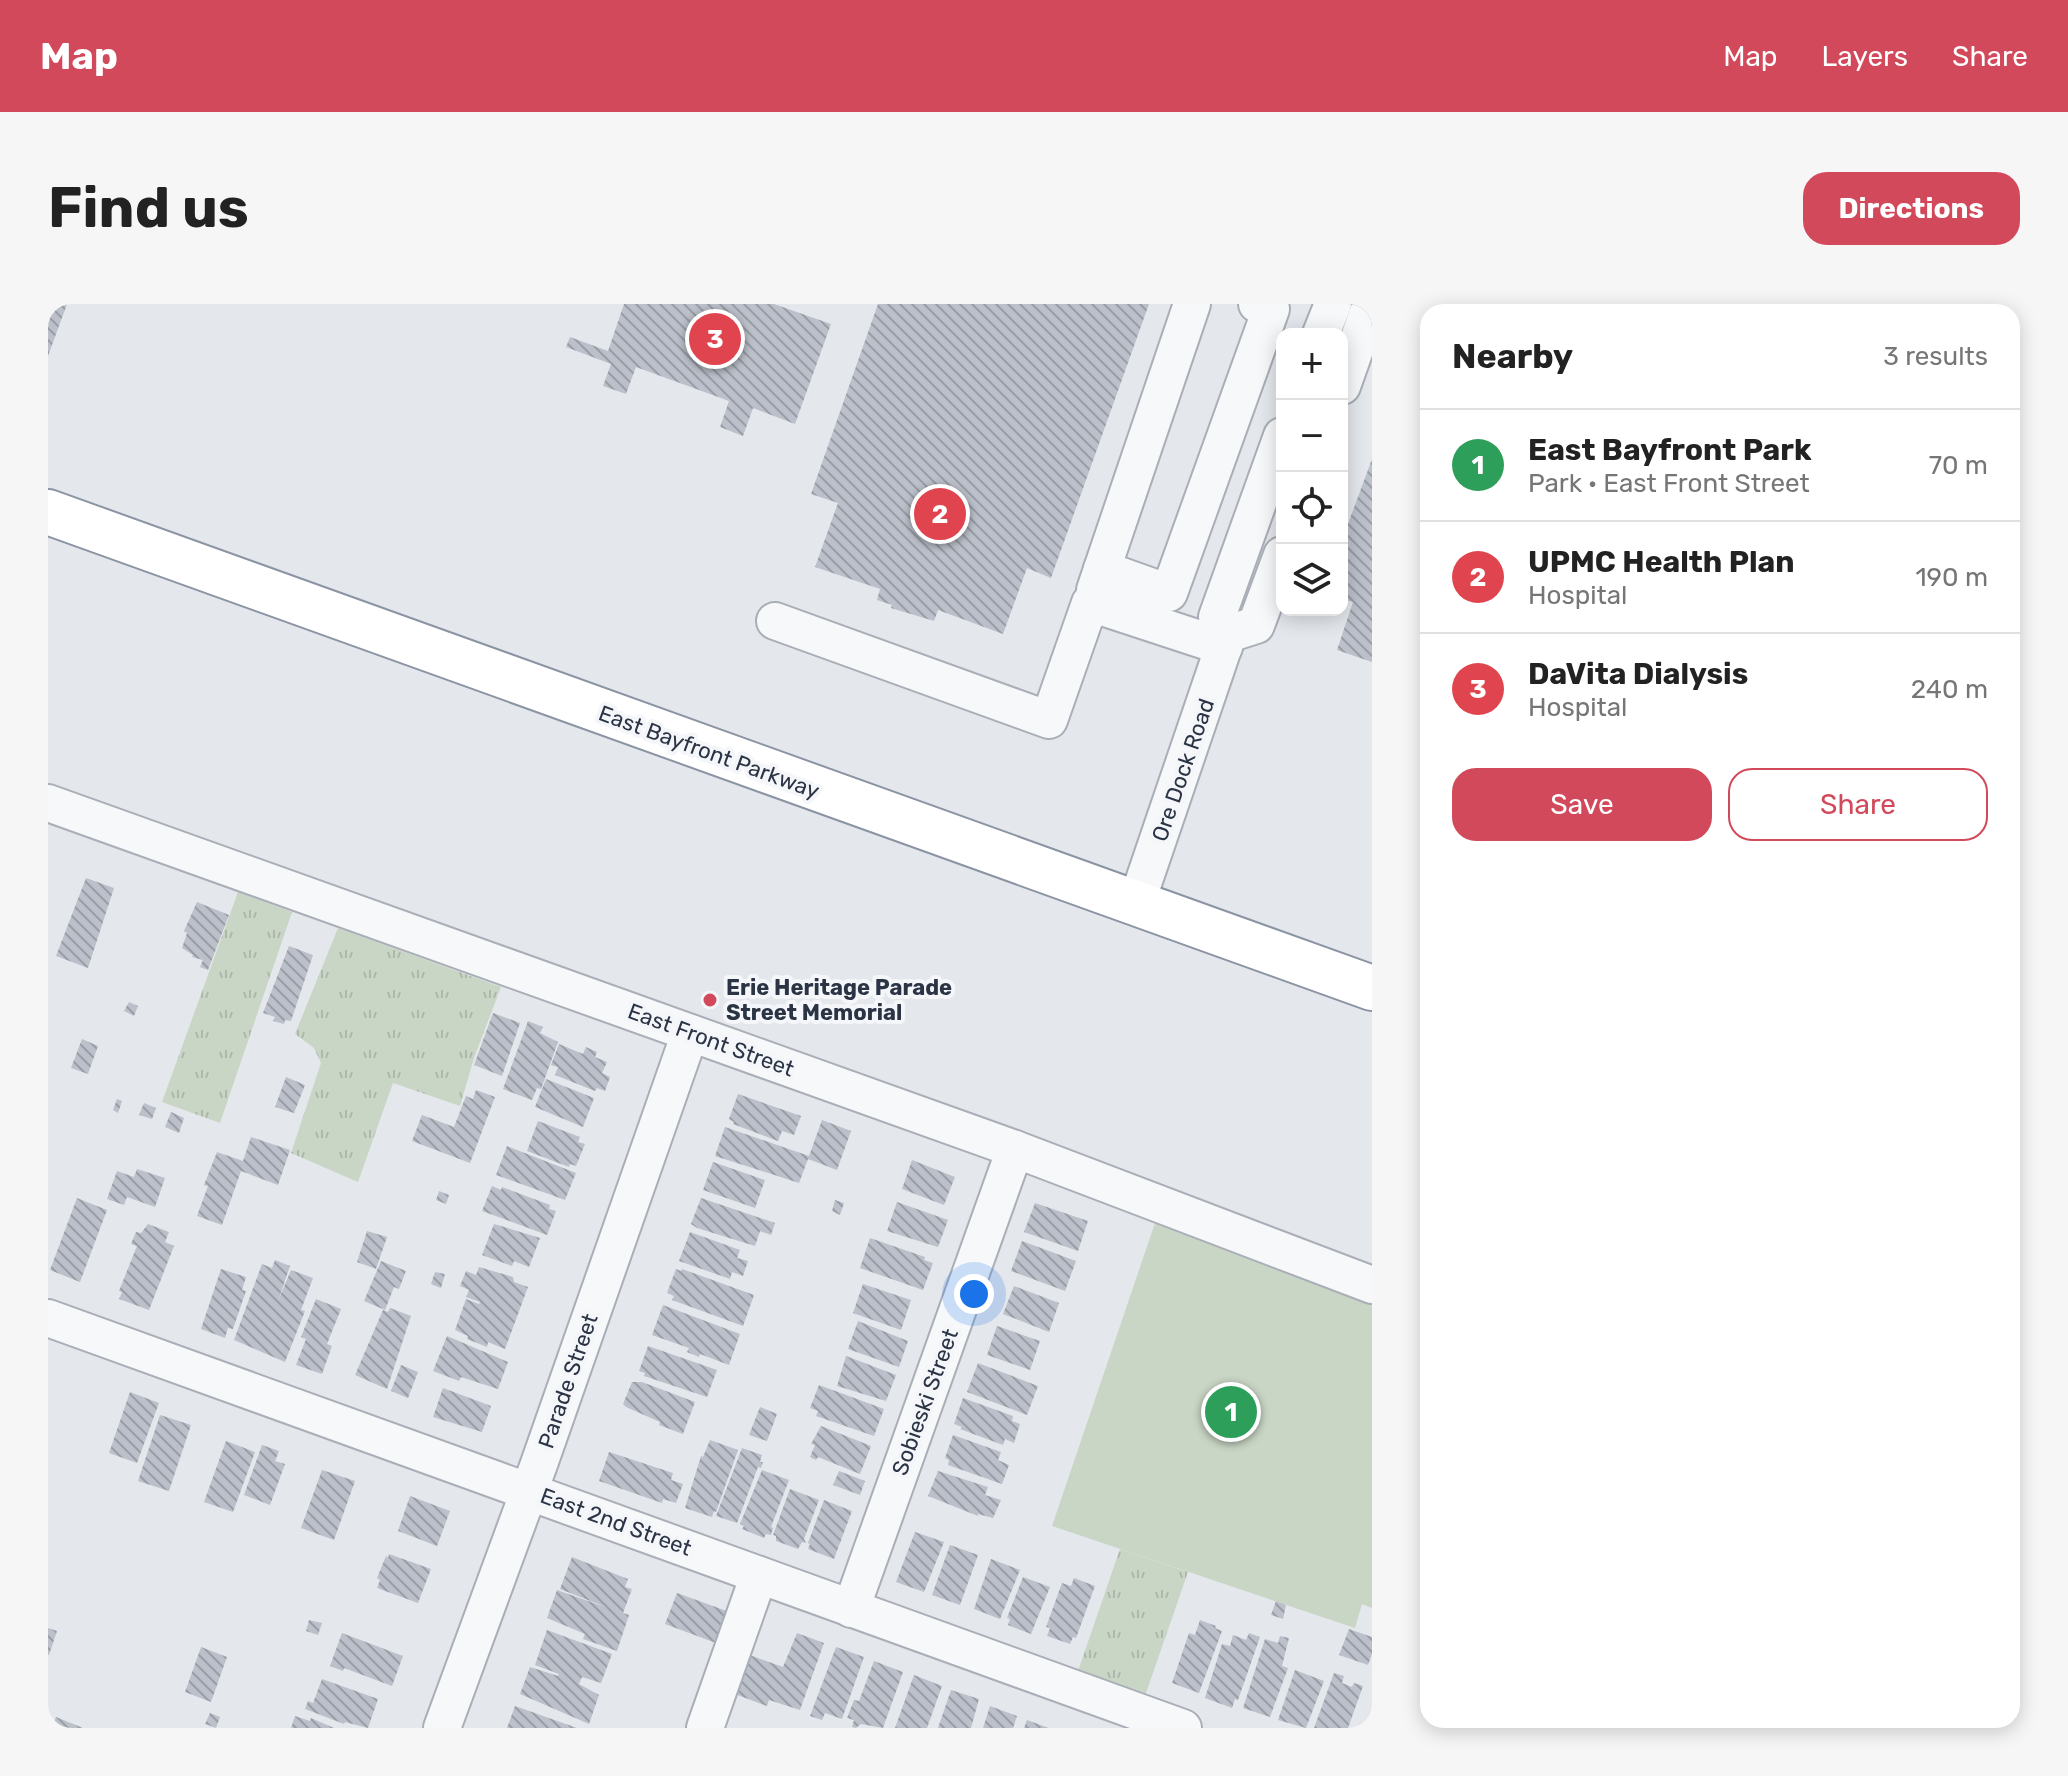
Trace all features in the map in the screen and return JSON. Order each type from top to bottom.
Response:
[{"type":"highway","name":"East Bayfront Parkway","points":[[48,512],[1372,988]]},
{"type":"street","points":[[775,621],[1049,720],[1192,304]]},
{"type":"street","points":[[1323,328],[1333,304]]},
{"type":"street","points":[[1348,369],[1371,304]]},
{"type":"street","points":[[1102,569],[1169,593],[1267,306]]},
{"type":"street","name":"Ore Dock Road","points":[[1136,904],[1226,641],[1217,617],[1276,453]]},
{"type":"street","points":[[1090,603],[1226,641],[1256,625],[1276,571]]},
{"type":"street","name":"East Front Street","points":[[48,803],[1015,1149],[1372,1285]]},
{"type":"street","name":"Parade Street","points":[[442,1728],[530,1490],[690,1033]]},
{"type":"street","name":"Sobieski Street","points":[[851,1609],[1015,1149]]},
{"type":"street","name":"East 2nd Street","points":[[48,1318],[1183,1728]]},
{"type":"street","points":[[705,1728],[759,1575]]},
{"type":"green space","points":[[238,892],[292,912],[220,1123],[162,1102]]},
{"type":"green space","points":[[338,928],[501,987],[460,1106],[393,1083],[358,1182],[291,1153],[321,1063],[314,1048],[295,1034]]},
{"type":"green space","points":[[1156,1220],[1372,1298],[1372,1608],[1362,1604],[1355,1628],[1052,1526]]},
{"type":"green space","points":[[1120,1549],[1188,1572],[1146,1693],[1078,1671]]},
{"type":"building","points":[[48,304],[67,304],[48,356]]},
{"type":"building","points":[[624,304],[774,304],[831,324],[795,424],[753,408],[743,436],[720,427],[729,401],[636,367],[626,394],[603,386],[611,364],[566,347],[570,337],[608,351]]},
{"type":"building","points":[[878,304],[1149,304],[1051,578],[1027,568],[1003,634],[938,610],[934,621],[891,608],[892,605],[877,600],[880,589],[815,567],[838,503],[811,494]]},
{"type":"building","points":[[1372,459],[1372,662],[1337,650],[1353,602],[1348,601],[1348,524]]},
{"type":"building","points":[[86,878],[114,888],[88,968],[56,956]]},
{"type":"building","points":[[197,902],[229,915],[208,970],[200,967],[203,960],[192,957],[182,948],[187,933],[184,931]]},
{"type":"building","points":[[289,946],[313,955],[291,1021],[285,1020],[284,1024],[273,1021],[275,1017],[263,1013]]},
{"type":"building","points":[[129,1002],[138,1006],[134,1016],[124,1011]]},
{"type":"building","points":[[493,1013],[520,1023],[502,1076],[474,1065]]},
{"type":"building","points":[[528,1021],[543,1027],[540,1033],[558,1042],[541,1089],[537,1088],[532,1100],[503,1089]]},
{"type":"building","points":[[82,1039],[98,1046],[88,1074],[71,1068]]},
{"type":"building","points":[[559,1044],[583,1054],[586,1047],[597,1052],[595,1057],[607,1062],[602,1073],[610,1077],[605,1091],[597,1088],[595,1091],[555,1075],[558,1067],[551,1065]]},
{"type":"building","points":[[286,1077],[305,1085],[294,1113],[275,1107]]},
{"type":"building","points":[[546,1079],[594,1098],[583,1127],[535,1107]]},
{"type":"building","points":[[476,1090],[495,1097],[470,1163],[412,1141],[422,1115],[454,1127],[466,1096],[473,1099]]},
{"type":"building","points":[[738,1094],[801,1116],[794,1135],[782,1131],[778,1141],[733,1124],[729,1119]]},
{"type":"building","points":[[117,1099],[122,1101],[118,1113],[113,1110]]},
{"type":"building","points":[[144,1103],[156,1108],[152,1119],[139,1115]]},
{"type":"building","points":[[171,1112],[184,1118],[179,1133],[165,1127]]},
{"type":"building","points":[[822,1120],[851,1131],[837,1170],[808,1159],[799,1183],[715,1156],[725,1127],[809,1156]]},
{"type":"building","points":[[538,1121],[580,1137],[578,1142],[585,1144],[576,1166],[570,1164],[569,1167],[527,1151]]},
{"type":"building","points":[[251,1137],[290,1150],[278,1185],[241,1171],[222,1225],[197,1216],[208,1186],[204,1185],[217,1152],[243,1161]]},
{"type":"building","points":[[507,1146],[576,1173],[565,1200],[496,1175]]},
{"type":"building","points":[[912,1160],[955,1177],[944,1205],[902,1189]]},
{"type":"building","points":[[713,1162],[765,1180],[755,1208],[703,1190]]},
{"type":"building","points":[[137,1169],[165,1178],[155,1207],[127,1197],[124,1205],[107,1199],[117,1171],[134,1177]]},
{"type":"building","points":[[492,1186],[550,1205],[549,1209],[556,1211],[547,1235],[482,1211]]},
{"type":"building","points":[[439,1191],[449,1195],[446,1204],[436,1200]]},
{"type":"building","points":[[77,1198],[107,1210],[80,1282],[50,1270]]},
{"type":"building","points":[[701,1198],[775,1223],[771,1235],[760,1231],[755,1246],[697,1228],[691,1224]]},
{"type":"building","points":[[835,1200],[844,1203],[840,1215],[832,1211]]},
{"type":"building","points":[[897,1202],[948,1220],[938,1247],[887,1231]]},
{"type":"building","points":[[1035,1203],[1088,1221],[1078,1251],[1024,1232]]},
{"type":"building","points":[[148,1224],[169,1232],[165,1242],[174,1246],[149,1310],[119,1299],[122,1292],[119,1291],[137,1246],[131,1244],[136,1232],[141,1233]]},
{"type":"building","points":[[494,1224],[540,1238],[529,1267],[514,1261],[512,1266],[482,1255]]},
{"type":"building","points":[[367,1231],[387,1237],[376,1269],[357,1262]]},
{"type":"building","points":[[690,1232],[740,1250],[737,1258],[748,1261],[743,1276],[732,1272],[730,1279],[679,1261]]},
{"type":"building","points":[[870,1238],[925,1257],[924,1260],[933,1263],[923,1290],[860,1268]]},
{"type":"building","points":[[1022,1241],[1076,1261],[1065,1291],[1011,1271]]},
{"type":"building","points":[[275,1260],[290,1266],[278,1301],[291,1270],[313,1278],[301,1310],[305,1311],[285,1362],[234,1340],[262,1264],[272,1268]]},
{"type":"building","points":[[381,1261],[406,1271],[399,1289],[394,1287],[385,1310],[364,1301]]},
{"type":"building","points":[[479,1267],[513,1277],[514,1282],[528,1287],[505,1349],[488,1342],[487,1347],[455,1330],[466,1299],[480,1302],[466,1297],[469,1290],[460,1286],[466,1271],[476,1275]]},
{"type":"building","points":[[221,1269],[246,1277],[242,1290],[246,1291],[233,1329],[228,1328],[225,1338],[201,1329]]},
{"type":"building","points":[[676,1269],[754,1295],[743,1326],[672,1300],[674,1296],[667,1293]]},
{"type":"building","points":[[435,1272],[445,1274],[441,1288],[431,1284]]},
{"type":"building","points":[[863,1284],[911,1300],[901,1330],[853,1313]]},
{"type":"building","points":[[1014,1286],[1059,1303],[1049,1332],[1003,1314]]},
{"type":"building","points":[[316,1299],[341,1309],[327,1344],[332,1346],[322,1374],[296,1365],[306,1339],[301,1337]]},
{"type":"building","points":[[663,1305],[740,1334],[729,1365],[700,1354],[699,1357],[687,1352],[689,1348],[652,1335]]},
{"type":"building","points":[[390,1308],[411,1316],[387,1389],[355,1375],[383,1310],[388,1312]]},
{"type":"building","points":[[858,1321],[908,1341],[899,1367],[848,1349]]},
{"type":"building","points":[[997,1326],[1040,1341],[1030,1370],[987,1355]]},
{"type":"building","points":[[447,1336],[508,1362],[498,1389],[461,1377],[459,1381],[433,1371]]},
{"type":"building","points":[[648,1346],[717,1370],[707,1397],[644,1376],[645,1373],[639,1371]]},
{"type":"building","points":[[846,1356],[896,1375],[886,1401],[837,1386]]},
{"type":"building","points":[[978,1363],[1038,1386],[1027,1415],[967,1392]]},
{"type":"building","points":[[401,1365],[418,1372],[408,1398],[391,1391]]},
{"type":"building","points":[[632,1382],[642,1382],[695,1402],[683,1434],[659,1425],[660,1422],[623,1404]]},
{"type":"building","points":[[819,1385],[884,1409],[874,1436],[816,1416],[818,1411],[810,1408]]},
{"type":"building","points":[[443,1388],[491,1406],[482,1432],[433,1417]]},
{"type":"building","points":[[130,1392],[159,1403],[137,1463],[109,1453]]},
{"type":"building","points":[[963,1398],[1013,1416],[1012,1421],[1020,1424],[1014,1443],[1005,1439],[1003,1445],[954,1424]]},
{"type":"building","points":[[760,1407],[777,1414],[767,1441],[749,1435]]},
{"type":"building","points":[[160,1415],[191,1425],[169,1491],[138,1481]]},
{"type":"building","points":[[821,1426],[871,1446],[860,1474],[818,1457],[816,1460],[810,1457],[815,1445],[811,1444]]},
{"type":"building","points":[[953,1435],[1001,1452],[998,1460],[1009,1465],[1002,1484],[948,1465],[949,1460],[945,1458]]},
{"type":"building","points":[[710,1440],[738,1450],[712,1517],[685,1508],[701,1456]]},
{"type":"building","points":[[226,1441],[255,1452],[233,1512],[204,1502]]},
{"type":"building","points":[[262,1445],[279,1451],[275,1461],[285,1464],[270,1505],[244,1495]]},
{"type":"building","points":[[742,1448],[762,1455],[760,1462],[763,1462],[761,1468],[758,1467],[737,1523],[716,1516]]},
{"type":"building","points":[[609,1452],[673,1473],[671,1480],[683,1484],[676,1503],[663,1499],[662,1503],[599,1481]]},
{"type":"building","points":[[322,1470],[355,1481],[334,1540],[301,1528]]},
{"type":"building","points":[[762,1470],[789,1480],[771,1527],[771,1535],[766,1534],[764,1538],[742,1529],[744,1526],[740,1524]]},
{"type":"building","points":[[839,1471],[865,1481],[860,1495],[833,1485]]},
{"type":"building","points":[[938,1471],[988,1487],[985,1495],[1001,1500],[993,1518],[978,1516],[928,1496]]},
{"type":"building","points":[[790,1489],[819,1500],[804,1539],[806,1543],[802,1542],[798,1549],[776,1541],[773,1535]]},
{"type":"building","points":[[410,1496],[450,1511],[437,1546],[398,1531]]},
{"type":"building","points":[[824,1500],[852,1511],[834,1559],[808,1549]]},
{"type":"building","points":[[915,1532],[944,1542],[924,1592],[896,1582]]},
{"type":"building","points":[[950,1545],[978,1555],[960,1605],[932,1595]]},
{"type":"building","points":[[389,1554],[431,1569],[418,1603],[377,1588],[380,1580],[377,1578]]},
{"type":"building","points":[[572,1557],[628,1579],[625,1587],[632,1589],[623,1613],[629,1615],[617,1651],[583,1639],[585,1634],[547,1618],[557,1590],[608,1608],[560,1589]]},
{"type":"building","points":[[991,1559],[1020,1570],[1000,1619],[974,1609]]},
{"type":"building","points":[[1023,1577],[1050,1587],[1031,1634],[1008,1625],[1010,1619],[1007,1618]]},
{"type":"building","points":[[1074,1578],[1095,1586],[1076,1638],[1073,1637],[1070,1644],[1047,1636],[1050,1628],[1046,1627],[1062,1583],[1071,1586]]},
{"type":"building","points":[[677,1593],[735,1614],[724,1646],[665,1624]]},
{"type":"building","points":[[1276,1601],[1286,1605],[1283,1619],[1271,1615]]},
{"type":"building","points":[[309,1620],[322,1623],[318,1635],[306,1631]]},
{"type":"building","points":[[1200,1620],[1222,1631],[1199,1693],[1172,1683],[1189,1633],[1195,1635]]},
{"type":"building","points":[[48,1628],[57,1631],[49,1655],[48,1655]]},
{"type":"building","points":[[1349,1629],[1372,1637],[1372,1654],[1368,1665],[1339,1655]]},
{"type":"building","points":[[547,1630],[612,1654],[601,1683],[582,1677],[579,1684],[599,1695],[589,1724],[520,1694],[530,1667],[559,1674],[535,1665]]},
{"type":"building","points":[[342,1633],[403,1656],[392,1686],[330,1666]]},
{"type":"building","points":[[797,1633],[824,1643],[800,1710],[769,1700],[767,1706],[727,1691],[741,1652],[783,1667]]},
{"type":"building","points":[[1249,1633],[1260,1637],[1238,1700],[1235,1699],[1232,1708],[1205,1698],[1222,1644],[1230,1646],[1233,1635],[1246,1640]]},
{"type":"building","points":[[1280,1636],[1289,1638],[1282,1666],[1288,1668],[1270,1717],[1243,1708],[1265,1639],[1278,1643]]},
{"type":"building","points":[[201,1647],[227,1657],[211,1702],[185,1692]]},
{"type":"building","points":[[836,1647],[864,1657],[842,1719],[825,1713],[822,1720],[810,1716]]},
{"type":"building","points":[[874,1661],[903,1672],[883,1728],[861,1724],[852,1727],[854,1720],[847,1718],[854,1700],[859,1701]]},
{"type":"building","points":[[1295,1670],[1324,1681],[1306,1728],[1278,1720]]},
{"type":"building","points":[[1334,1673],[1344,1676],[1342,1683],[1352,1687],[1354,1683],[1363,1686],[1348,1728],[1314,1728]]},
{"type":"building","points":[[914,1675],[942,1686],[927,1728],[895,1728]]},
{"type":"building","points":[[322,1679],[378,1699],[368,1728],[344,1724],[305,1709],[308,1701],[313,1703]]},
{"type":"building","points":[[951,1690],[979,1699],[971,1728],[938,1728]]},
{"type":"building","points":[[515,1706],[577,1728],[507,1728]]},
{"type":"building","points":[[990,1706],[1017,1716],[1013,1728],[983,1728]]},
{"type":"building","points":[[210,1713],[220,1717],[216,1728],[205,1724]]},
{"type":"building","points":[[295,1716],[310,1721],[311,1718],[334,1728],[291,1728]]},
{"type":"building","points":[[56,1717],[83,1728],[52,1728]]},
{"type":"building","points":[[1027,1720],[1049,1728],[1024,1728]]},
{"type":"place","name":"DaVita Dialysis","points":[[715,339]]},
{"type":"place","name":"UPMC Health Plan","points":[[940,514]]},
{"type":"place","name":"Erie Heritage Parade Street Memorial","points":[[710,1000]]},
{"type":"place","name":"East Bayfront Park","points":[[1231,1412]]}]
